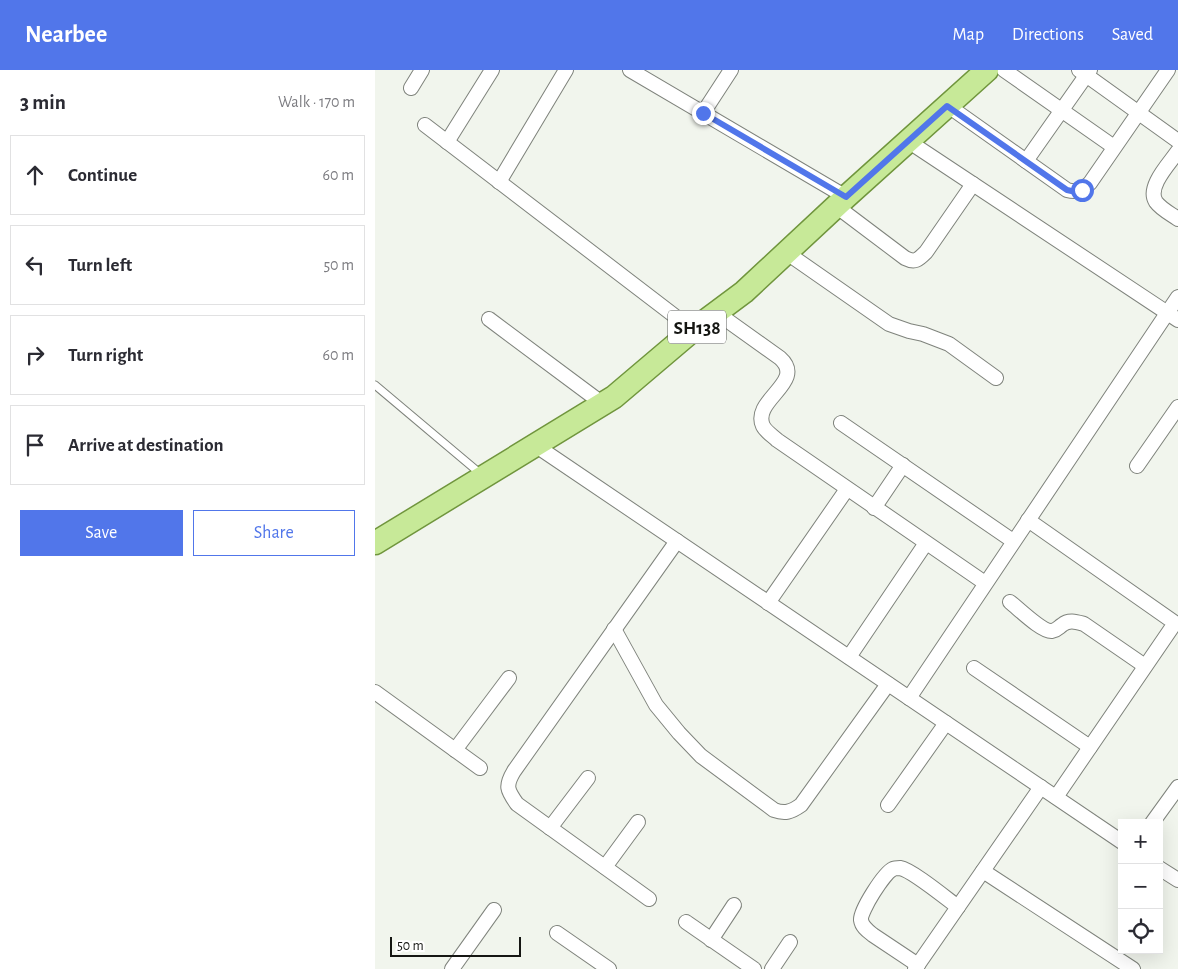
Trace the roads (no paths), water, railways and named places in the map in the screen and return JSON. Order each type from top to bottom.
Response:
[{"type":"main road","name":"SH138","points":[[375,543],[614,397],[693,330],[744,292],[841,201],[987,70]]},
{"type":"street","points":[[411,88],[423,70]]},
{"type":"street","points":[[447,142],[492,70]]},
{"type":"street","points":[[499,182],[566,70]]},
{"type":"street","points":[[629,70],[648,75],[703,113],[841,201],[905,258],[913,262],[926,252],[973,184]]},
{"type":"street","points":[[703,113],[731,70]]},
{"type":"street","points":[[1004,70],[1114,147]]},
{"type":"street","points":[[947,106],[1067,190],[1076,192],[1082,190],[1090,183],[1168,70]]},
{"type":"street","points":[[1026,161],[1085,72],[1178,141]]},
{"type":"street","points":[[425,124],[693,330]]},
{"type":"street","points":[[909,141],[1173,317]]},
{"type":"street","points":[[1178,151],[1155,185],[1153,192],[1156,201],[1178,219]]},
{"type":"street","points":[[787,253],[889,324],[949,344],[996,378]]},
{"type":"street","points":[[909,698],[1013,541],[1173,317],[1178,297]]},
{"type":"street","points":[[717,313],[780,358],[789,369],[787,376],[763,410],[761,420],[764,428],[777,440],[985,583]]},
{"type":"street","points":[[489,319],[603,404]]},
{"type":"street","points":[[1137,466],[1178,407]]},
{"type":"street","points":[[841,423],[1013,541]]},
{"type":"street","points":[[535,445],[1118,839]]},
{"type":"street","points":[[874,508],[903,466]]},
{"type":"street","points":[[768,603],[847,489]]},
{"type":"street","points":[[1028,520],[1177,621],[1056,798]]},
{"type":"street","points":[[649,899],[517,804],[509,792],[508,782],[677,541]]},
{"type":"street","points":[[849,657],[926,543]]},
{"type":"street","points":[[1010,602],[1043,628],[1050,631],[1058,630],[1063,623],[1073,621],[1084,624],[1145,666]]},
{"type":"street","points":[[614,629],[656,705],[679,733],[721,773],[773,810],[782,813],[792,812],[801,805],[888,684]]},
{"type":"street","points":[[974,668],[1090,747]]},
{"type":"street","points":[[455,750],[509,678]]},
{"type":"street","points":[[375,692],[480,768]]},
{"type":"street","points":[[888,804],[946,723]]},
{"type":"street","points":[[550,828],[588,778]]},
{"type":"street","points":[[958,906],[910,872],[901,868],[892,869],[862,911],[861,921],[866,930],[916,967],[1041,787]]},
{"type":"street","points":[[1155,819],[1178,787]]},
{"type":"street","points":[[605,867],[638,822]]},
{"type":"street","points":[[983,871],[1133,969]]},
{"type":"street","points":[[1163,871],[1178,880]]},
{"type":"street","points":[[711,940],[735,905]]},
{"type":"street","points":[[452,969],[495,910]]},
{"type":"street","points":[[686,922],[754,969]]},
{"type":"street","points":[[557,933],[609,969]]},
{"type":"street","points":[[772,969],[790,942]]},
{"type":"lane","points":[[375,385],[483,476]]}]
